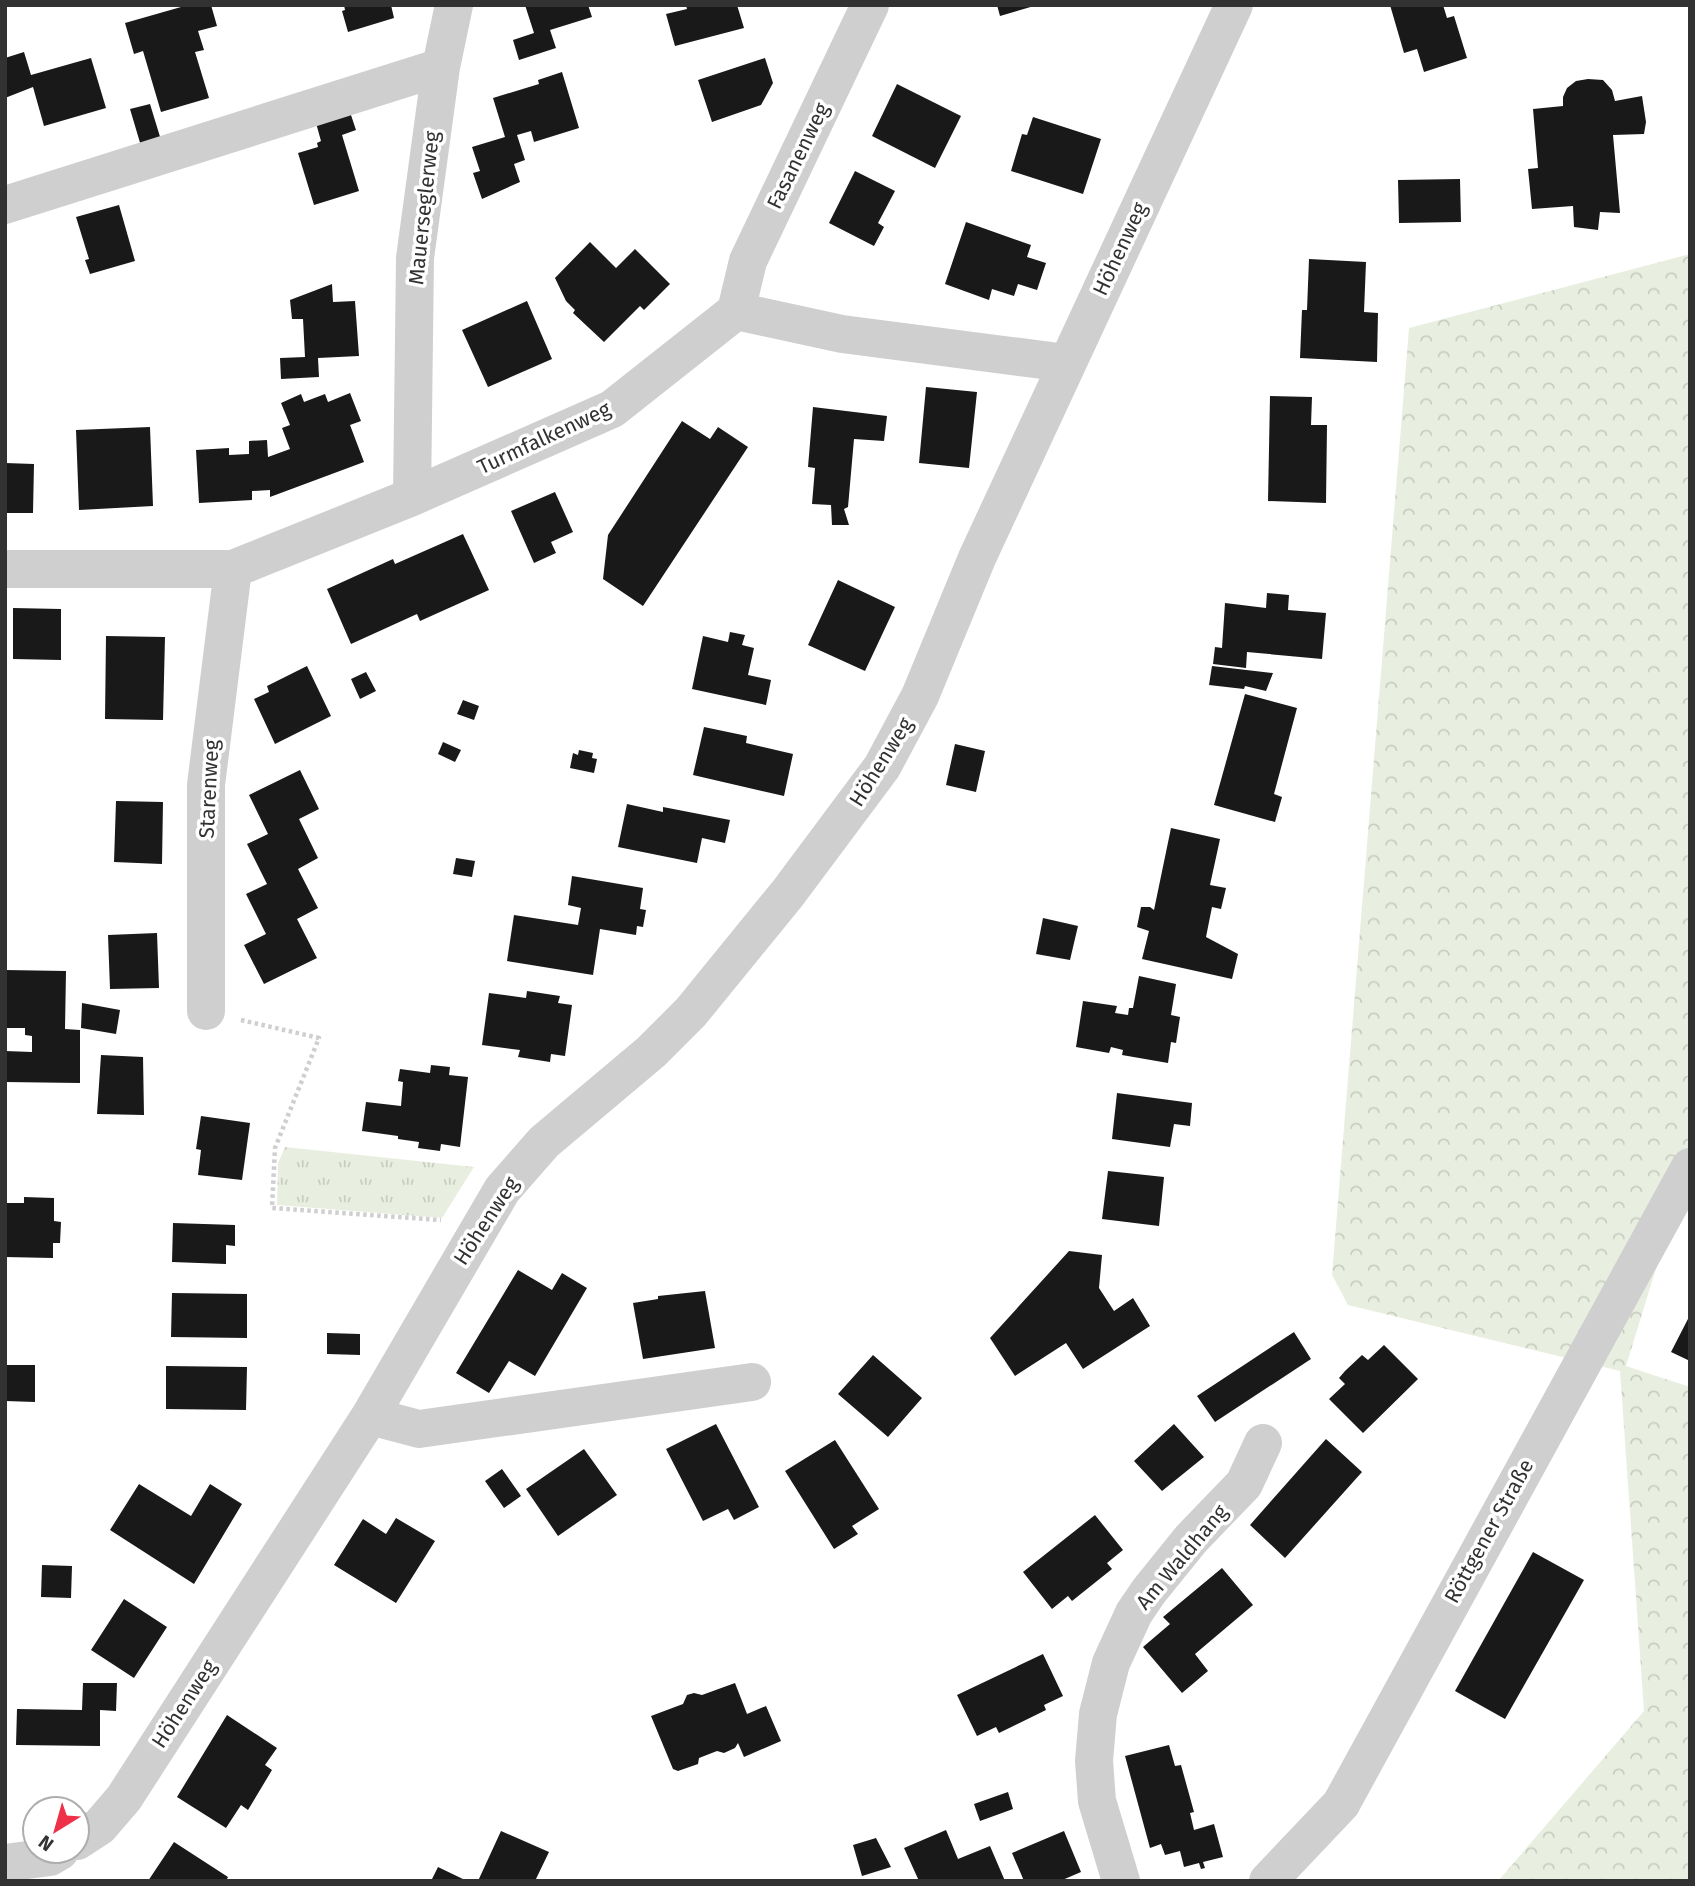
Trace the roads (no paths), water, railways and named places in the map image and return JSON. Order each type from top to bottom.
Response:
[{"type":"street","name":"Mauerseglerweg","points":[[412,497],[415,258],[441,67],[454,5]]},
{"type":"street","name":"Fasanenweg","points":[[736,311],[748,261],[870,5]]},
{"type":"street","name":"Höhenweg","points":[[91,1831],[100,1826],[124,1798],[370,1416],[502,1190],[544,1142],[651,1052],[691,1012],[788,893],[882,767],[920,696],[977,558],[1234,5]]},
{"type":"street","points":[[5,205],[441,67]]},
{"type":"street","points":[[736,311],[842,334],[1066,363]]},
{"type":"street","name":"Turmfalkenweg","points":[[5,569],[233,569],[412,497],[612,409],[736,311]]},
{"type":"street","name":"Starenweg","points":[[206,1011],[206,785],[233,569]]},
{"type":"street","name":"Röttgener Straße","points":[[1268,1881],[1341,1804],[1690,1167]]},
{"type":"street","points":[[370,1416],[419,1429],[752,1382]]},
{"type":"street","name":"Am Waldhang","points":[[1121,1881],[1097,1801],[1094,1760],[1101,1702],[1111,1663],[1121,1638],[1142,1602],[1191,1539],[1244,1484],[1263,1443]]}]
